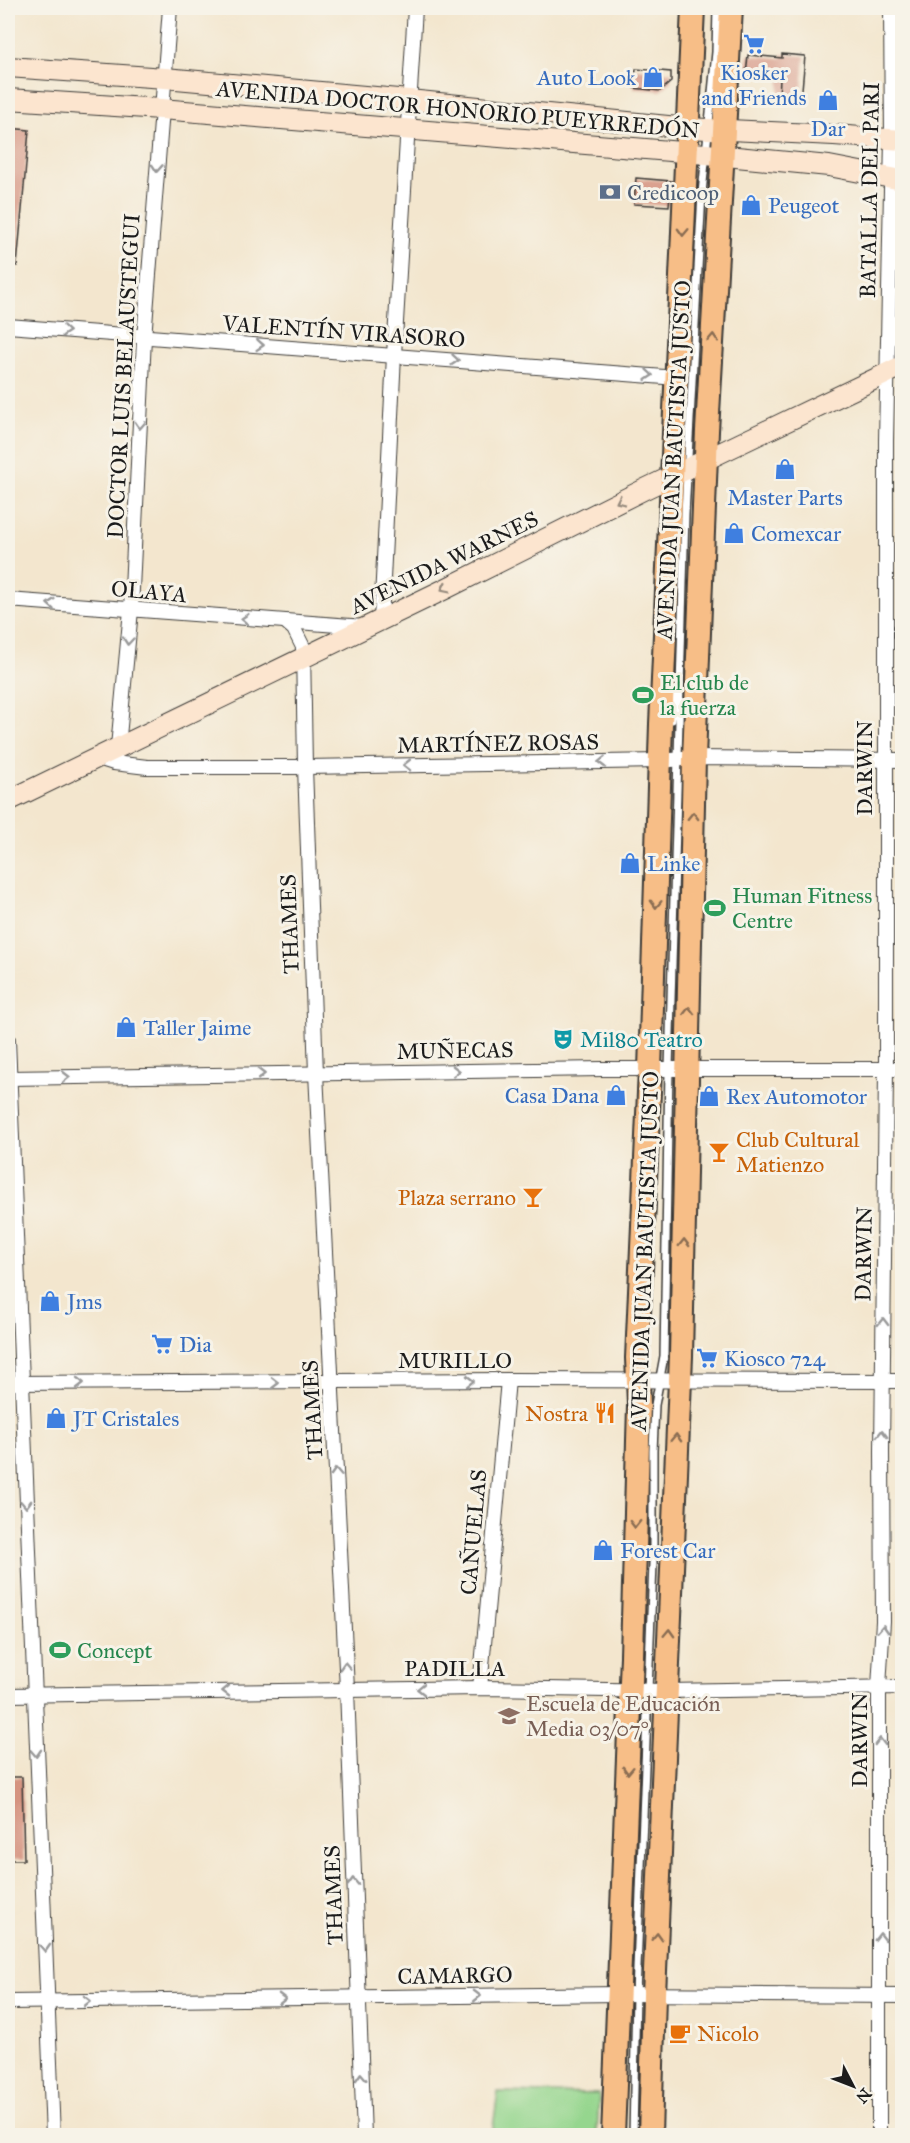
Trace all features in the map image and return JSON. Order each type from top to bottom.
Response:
[{"type":"main road","name":"AVENIDA JUAN BAUTISTA JUSTO","points":[[613,2136],[636,1995],[649,1691],[669,1381],[669,1069],[677,760],[689,468],[678,378],[707,129],[693,8]]},
{"type":"main road","name":"AVENIDA JUAN BAUTISTA JUSTO","points":[[650,2136],[636,1995],[649,1691],[639,1404],[636,1382],[669,1069],[677,760],[705,154],[707,129],[731,8]]},
{"type":"main road","name":"AVENIDA DOCTOR HONORIO PUEYRREDÓN","points":[[8,67],[165,78],[707,129],[897,140]]},
{"type":"main road","name":"AVENIDA DOCTOR HONORIO PUEYRREDÓN","points":[[8,99],[161,109],[705,154],[829,166],[897,179]]},
{"type":"main road","points":[[829,166],[837,165],[847,153],[846,145],[841,138],[834,135]]},
{"type":"main road","name":"AVENIDA WARNES","points":[[8,801],[895,369]]},
{"type":"street","name":"DOCTOR LUIS BELAUSTEGUI","points":[[118,747],[131,610],[144,338],[170,8]]},
{"type":"street","points":[[374,623],[394,354],[415,8]]},
{"type":"street","name":"BATALLA DEL PARI","points":[[891,8],[897,140],[895,369]]},
{"type":"street","name":"VALENTÍN VIRASORO","points":[[8,326],[144,338],[394,354],[678,378]]},
{"type":"street","name":"DARWIN","points":[[879,2136],[879,1687],[883,1621],[886,1069],[885,759],[895,369]]},
{"type":"street","name":"OLAYA","points":[[8,600],[286,622],[374,623]]},
{"type":"street","points":[[286,622],[300,638],[304,657]]},
{"type":"street","name":"THAMES","points":[[304,657],[305,767],[316,1073],[346,1689],[364,2136]]},
{"type":"street","points":[[283,668],[295,672],[304,682]]},
{"type":"street","name":"MARTÍNEZ ROSAS","points":[[95,758],[147,767],[305,767],[677,760],[903,760]]},
{"type":"street","points":[[8,1040],[14,1383],[33,1695],[52,2136]]},
{"type":"street","name":"MUÑECAS","points":[[8,1078],[669,1069],[903,1069]]},
{"type":"street","name":"MURILLO","points":[[14,1383],[332,1383],[508,1380],[903,1381]]},
{"type":"street","name":"CAÑUELAS","points":[[480,1688],[508,1380]]},
{"type":"street","name":"PADILLA","points":[[8,1695],[346,1689],[480,1688],[649,1691],[903,1687]]},
{"type":"street","name":"CAMARGO","points":[[8,2002],[636,1995],[903,1996]]},
{"type":"lane","points":[[707,129],[716,52],[717,8]]},
{"type":"lane","points":[[677,760],[689,468]]},
{"type":"lane","points":[[671,726],[681,657]]},
{"type":"lane","points":[[668,735],[677,760]]},
{"type":"lane","points":[[633,2136],[636,1995]]},
{"type":"green space","points":[[498,2092],[599,2094],[597,2135],[492,2135]]},
{"type":"building","points":[[782,54],[805,56],[801,101],[779,99],[780,78],[746,75],[748,55],[782,58]]},
{"type":"building","name":"Auto Look","points":[[636,69],[671,72],[671,82],[660,91],[634,88]]},
{"type":"building","points":[[8,128],[29,130],[17,266],[8,265]]},
{"type":"building","points":[[636,178],[671,181],[669,206],[634,204]]},
{"type":"building","points":[[8,1777],[22,1777],[24,1860],[8,1860]]},
{"type":"place","name":"Kiosker and Friends","points":[[754,44]]},
{"type":"place","name":"Auto Look","points":[[653,77]]},
{"type":"place","name":"Dar","points":[[828,100]]},
{"type":"place","name":"Credicoop","points":[[610,192]]},
{"type":"place","name":"Peugeot","points":[[751,205]]},
{"type":"place","name":"Master Parts","points":[[785,469]]},
{"type":"place","name":"Comexcar","points":[[734,533]]},
{"type":"place","name":"El club de la fuerza","points":[[643,695]]},
{"type":"place","name":"Linke","points":[[630,863]]},
{"type":"place","name":"Human Fitness Centre","points":[[715,908]]},
{"type":"place","name":"Taller Jaime","points":[[126,1027]]},
{"type":"place","name":"Mil80 Teatro","points":[[563,1039]]},
{"type":"place","name":"Casa Dana","points":[[616,1095]]},
{"type":"place","name":"Rex Automotor","points":[[709,1096]]},
{"type":"place","name":"Club Cultural Matienzo","points":[[719,1152]]},
{"type":"place","name":"Plaza serrano","points":[[533,1197]]},
{"type":"place","name":"Jms","points":[[50,1301]]},
{"type":"place","name":"Dia","points":[[162,1344]]},
{"type":"place","name":"Kiosco 724","points":[[707,1358]]},
{"type":"place","name":"Nostra","points":[[605,1413]]},
{"type":"place","name":"JT Cristales","points":[[56,1418]]},
{"type":"place","name":"Forest Car","points":[[603,1550]]},
{"type":"place","name":"Concept","points":[[60,1650]]},
{"type":"place","name":"Escuela de Educación Media 03/07°","points":[[509,1716]]},
{"type":"place","name":"Nicolo","points":[[680,2033]]}]
